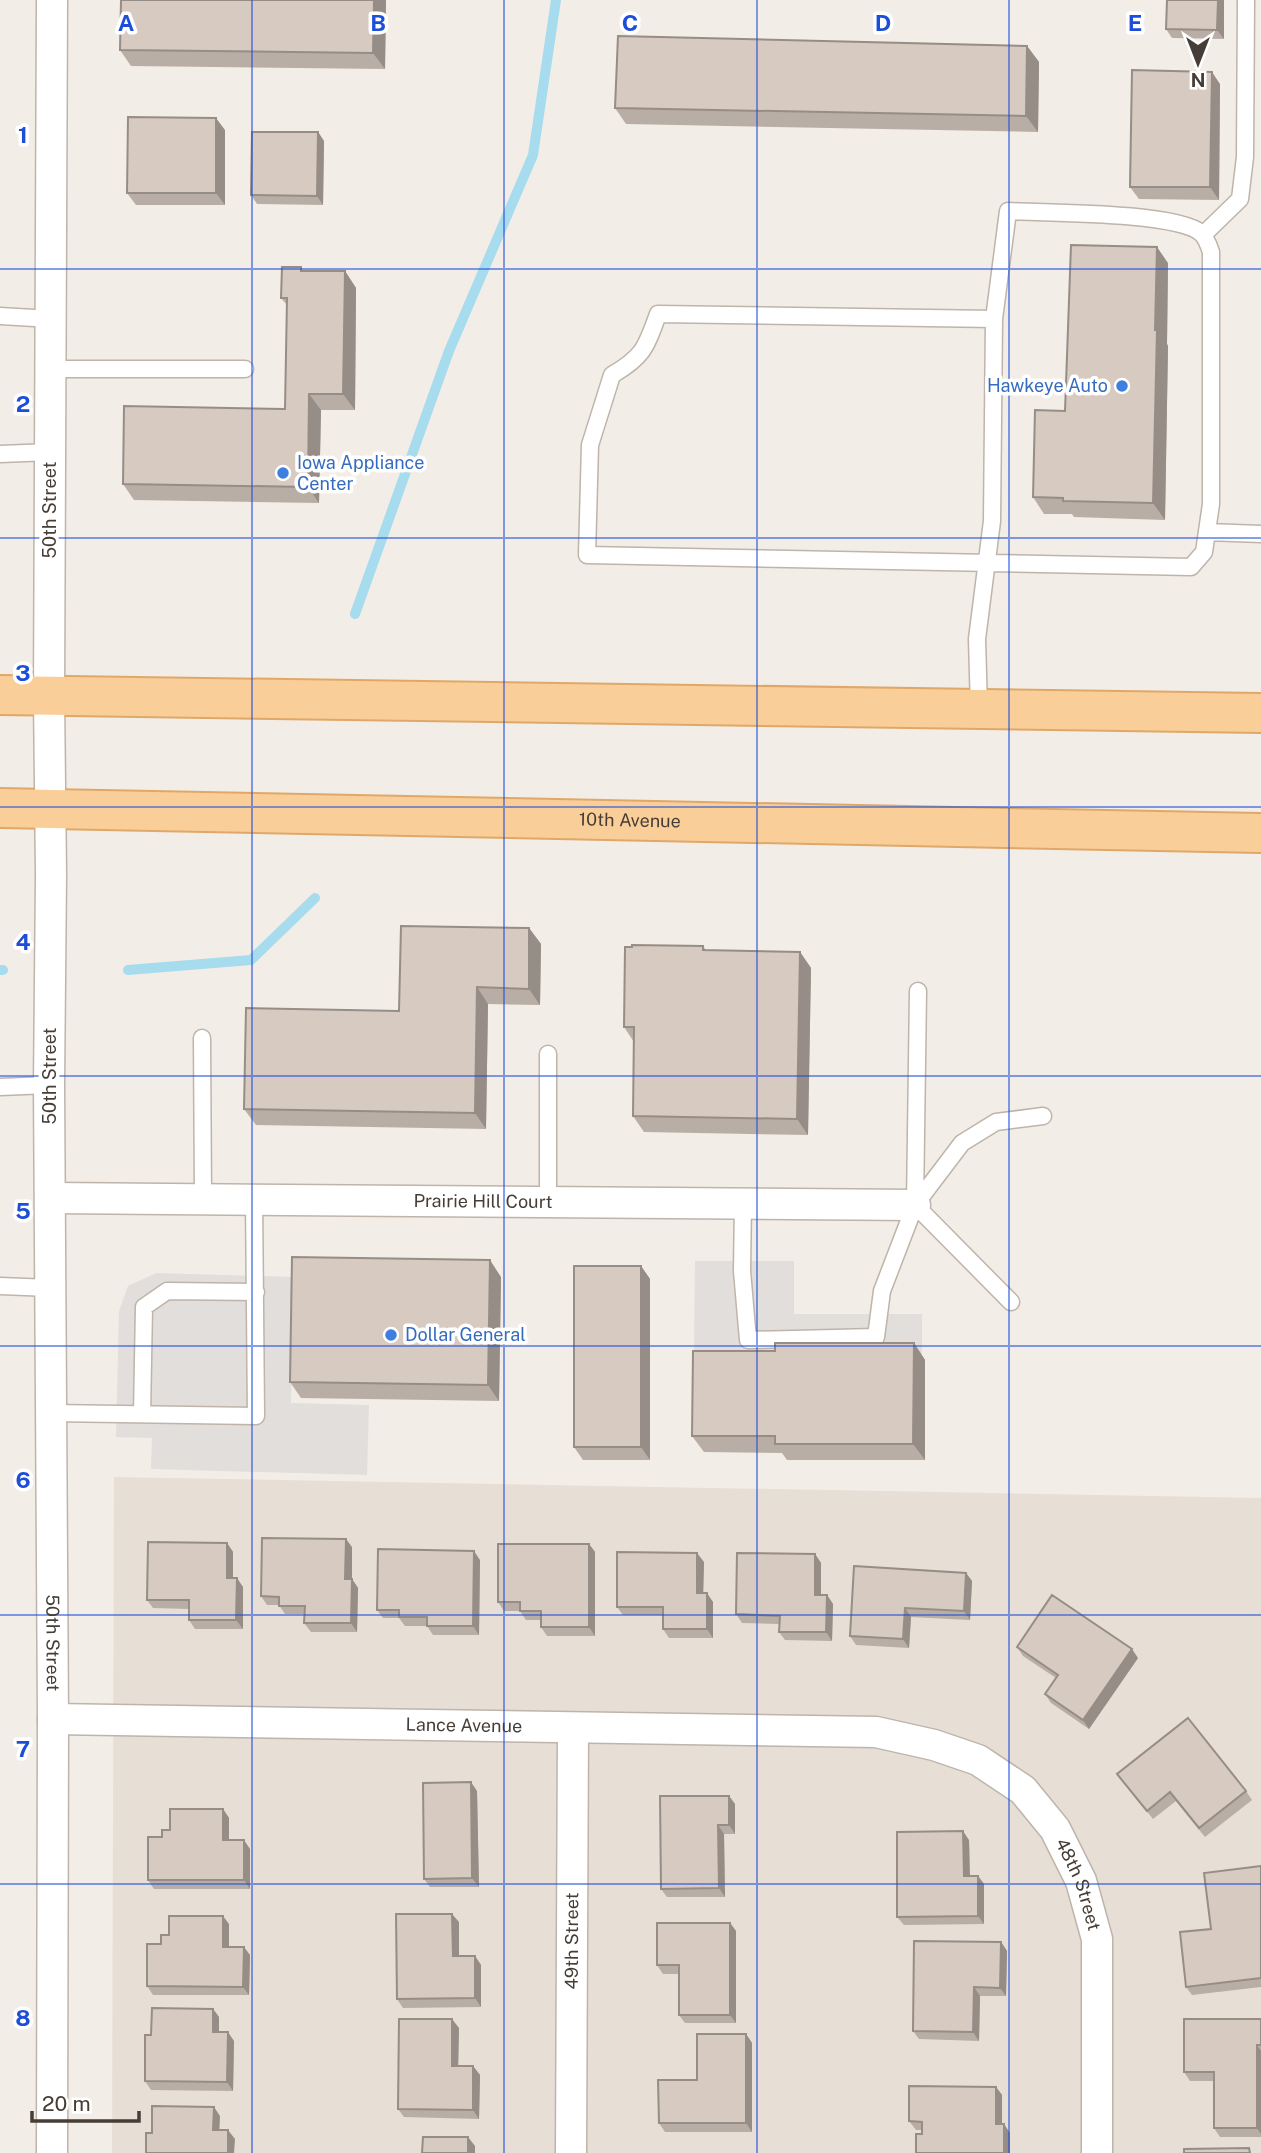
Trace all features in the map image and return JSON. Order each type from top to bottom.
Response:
[{"type":"main road","points":[[0,695],[1261,713]]},
{"type":"main road","name":"10th Avenue","points":[[0,808],[1261,833]]},
{"type":"street","name":"50th Street","points":[[52,0],[49,697],[52,2153]]},
{"type":"street","name":"Prairie Hill Court","points":[[51,1198],[915,1205]]},
{"type":"street","name":"Lance Avenue","points":[[53,1719],[876,1732]]},
{"type":"street","name":"49th Street","points":[[571,2153],[573,1729]]},
{"type":"street","name":"48th Street","points":[[876,1732],[934,1745],[978,1760],[1023,1790],[1055,1829],[1081,1881],[1097,1939],[1097,2153]]},
{"type":"lane","points":[[1203,234],[1240,199],[1245,157],[1246,0]]},
{"type":"lane","points":[[979,709],[977,639],[987,564],[992,521],[994,319],[1007,211],[1137,217],[1184,223],[1203,234],[1211,252],[1211,504],[1203,552],[1191,567],[987,564],[587,555],[590,445],[612,375],[632,363],[647,346],[658,314],[994,319]]},
{"type":"lane","points":[[0,316],[51,319]]},
{"type":"lane","points":[[50,369],[245,369]]},
{"type":"lane","points":[[0,454],[50,452]]},
{"type":"lane","points":[[1207,532],[1261,534]]},
{"type":"lane","points":[[918,991],[915,1205],[1011,1302]]},
{"type":"lane","points":[[202,1038],[204,1199]]},
{"type":"lane","points":[[548,1054],[548,1202]]},
{"type":"lane","points":[[0,1087],[49,1085]]},
{"type":"lane","points":[[743,1203],[742,1271],[748,1340],[876,1337],[882,1291],[915,1205],[962,1143],[996,1122],[1043,1116]]},
{"type":"lane","points":[[51,1413],[256,1416],[254,1199]]},
{"type":"lane","points":[[0,1286],[50,1288]]},
{"type":"lane","points":[[142,1414],[144,1307],[167,1291],[256,1292]]},
{"type":"shaded area","points":[[695,1261],[794,1261],[794,1314],[922,1314],[922,1357],[694,1355]]},
{"type":"shaded area","points":[[156,1273],[294,1277],[291,1403],[369,1405],[367,1475],[151,1469],[152,1438],[116,1437],[119,1311],[128,1286]]},
{"type":"shaded area","points":[[114,1477],[1261,1498],[1261,2153],[112,2153]]},
{"type":"building","points":[[121,0],[374,0],[373,53],[120,50]]},
{"type":"building","points":[[1167,0],[1218,0],[1217,30],[1166,29]]},
{"type":"building","points":[[618,36],[1027,46],[1026,116],[615,108]]},
{"type":"building","points":[[1132,70],[1212,72],[1210,187],[1130,187]]},
{"type":"building","points":[[128,117],[216,118],[216,193],[127,193]]},
{"type":"building","points":[[252,132],[318,132],[317,196],[251,195]]},
{"type":"building","name":"Hawkeye Auto","points":[[1071,245],[1157,247],[1153,503],[1063,501],[1063,498],[1033,497],[1035,410],[1065,411]]},
{"type":"building","points":[[282,267],[301,267],[301,271],[345,271],[343,394],[309,394],[308,487],[123,484],[124,406],[285,409],[287,298],[281,298]]},
{"type":"building","points":[[401,926],[529,928],[529,989],[477,987],[475,1113],[244,1109],[246,1008],[399,1011]]},
{"type":"building","points":[[632,945],[800,952],[797,1119],[633,1116],[634,1027],[624,1027],[625,947]]},
{"type":"building","points":[[292,1257],[490,1260],[488,1385],[290,1382]]},
{"type":"building","points":[[574,1266],[641,1266],[641,1447],[574,1447]]},
{"type":"building","points":[[775,1343],[914,1343],[913,1444],[775,1444],[775,1436],[692,1436],[693,1351],[775,1351]]},
{"type":"building","points":[[262,1538],[346,1539],[345,1579],[352,1579],[351,1623],[304,1623],[305,1606],[279,1606],[279,1597],[261,1596]]},
{"type":"building","points":[[148,1542],[227,1543],[227,1578],[237,1578],[236,1620],[189,1620],[189,1600],[147,1600]]},
{"type":"building","points":[[498,1544],[589,1544],[589,1627],[541,1627],[541,1611],[520,1611],[520,1602],[498,1602]]},
{"type":"building","points":[[378,1549],[474,1551],[473,1626],[427,1626],[427,1617],[399,1617],[399,1610],[377,1610]]},
{"type":"building","points":[[617,1552],[697,1553],[697,1593],[707,1593],[707,1629],[663,1629],[663,1607],[617,1607]]},
{"type":"building","points":[[737,1553],[815,1554],[815,1595],[827,1595],[826,1632],[779,1632],[780,1616],[736,1614]]},
{"type":"building","points":[[854,1566],[966,1573],[964,1611],[905,1608],[903,1639],[850,1636]]},
{"type":"building","points":[[1052,1595],[1132,1649],[1083,1720],[1045,1694],[1058,1675],[1017,1647]]},
{"type":"building","points":[[1188,1718],[1246,1791],[1199,1828],[1170,1792],[1147,1811],[1117,1774]]},
{"type":"building","points":[[471,1782],[472,1878],[424,1879],[423,1783]]},
{"type":"building","points":[[660,1796],[729,1796],[729,1825],[718,1825],[719,1888],[661,1889]]},
{"type":"building","points":[[170,1809],[223,1809],[223,1840],[244,1840],[244,1880],[148,1880],[148,1837],[162,1837],[162,1830],[170,1830]]},
{"type":"building","points":[[963,1831],[964,1876],[978,1876],[978,1916],[897,1917],[897,1832]]},
{"type":"building","points":[[1261,1866],[1261,1978],[1186,1987],[1180,1932],[1211,1929],[1204,1873]]},
{"type":"building","points":[[396,1914],[452,1914],[453,1956],[475,1956],[475,1998],[397,1999]]},
{"type":"building","points":[[169,1916],[223,1916],[223,1947],[244,1947],[243,1987],[147,1986],[147,1944],[161,1944],[161,1935],[169,1935]]},
{"type":"building","points":[[657,1923],[730,1923],[730,2015],[679,2015],[679,1965],[657,1965]]},
{"type":"building","points":[[914,1941],[1001,1942],[1000,1988],[974,1987],[973,2032],[913,2031]]},
{"type":"building","points":[[152,2008],[213,2009],[213,2032],[228,2032],[227,2082],[145,2081],[145,2035],[151,2035]]},
{"type":"building","points":[[399,2019],[452,2019],[452,2066],[473,2066],[473,2110],[398,2109]]},
{"type":"building","points":[[1184,2019],[1261,2019],[1261,2045],[1257,2045],[1257,2128],[1214,2128],[1214,2072],[1184,2072]]},
{"type":"building","points":[[697,2034],[746,2034],[746,2123],[659,2123],[658,2080],[697,2080]]},
{"type":"building","points":[[909,2086],[996,2087],[996,2124],[1004,2124],[1004,2153],[916,2153],[916,2134],[922,2134],[922,2122],[909,2121]]},
{"type":"building","points":[[152,2106],[214,2107],[213,2130],[228,2130],[228,2153],[146,2153],[146,2133],[152,2133]]},
{"type":"building","points":[[423,2137],[468,2137],[468,2153],[422,2153]]},
{"type":"building","points":[[1249,2148],[1250,2153],[1184,2153],[1184,2149]]},
{"type":"waterway","points":[[355,614],[449,351],[533,155],[556,0]]},
{"type":"waterway","points":[[128,970],[251,960],[315,898]]},
{"type":"place","name":"Hawkeye Auto","points":[[1122,386]]},
{"type":"place","name":"Iowa Appliance Center","points":[[283,473]]},
{"type":"place","name":"Dollar General","points":[[391,1335]]}]
